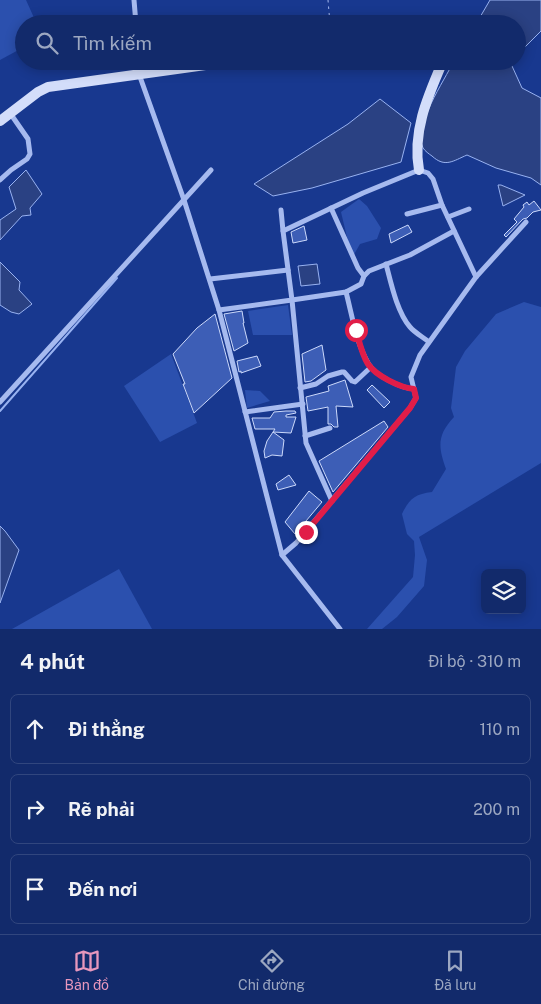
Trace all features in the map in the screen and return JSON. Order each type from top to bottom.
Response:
[{"type":"street","points":[[134,0],[135,15]]},
{"type":"street","points":[[140,70],[210,278],[282,555],[340,629]]},
{"type":"street","points":[[0,121],[38,92],[48,87],[169,70]]},
{"type":"street","points":[[419,170],[416,155],[421,114],[439,70]]},
{"type":"street","points":[[0,180],[27,159],[30,152],[30,144],[26,136],[10,113]]},
{"type":"street","points":[[0,402],[211,170]]},
{"type":"street","points":[[283,231],[419,170],[430,175],[476,277]]},
{"type":"street","points":[[407,214],[442,205]]},
{"type":"street","points":[[331,208],[358,268],[364,276]]},
{"type":"street","points":[[448,217],[469,209]]},
{"type":"street","points":[[281,210],[305,436],[311,455],[332,501]]},
{"type":"street","points":[[282,555],[293,547],[410,408],[416,398],[411,379],[412,372],[420,355],[476,277],[526,222]]},
{"type":"street","points":[[219,310],[346,292],[361,284],[364,276],[369,271],[417,252],[454,231]]},
{"type":"street","points":[[386,264],[394,293],[407,322],[411,328],[429,342]]},
{"type":"street","points":[[210,278],[288,270]]},
{"type":"street","points":[[346,292],[358,338],[371,367],[402,388],[414,389]]},
{"type":"street","points":[[300,388],[316,384],[328,376],[342,372],[354,382],[371,367]]},
{"type":"street","points":[[245,412],[303,404]]},
{"type":"street","points":[[305,436],[330,428]]},
{"type":"path","points":[[328,0],[329,15]]},
{"type":"shaded area","points":[[0,0],[26,0],[33,15],[15,15],[15,52],[0,60]]},
{"type":"shaded area","points":[[490,0],[541,0],[541,31],[526,46],[526,15],[481,15]]},
{"type":"shaded area","points":[[449,70],[514,70],[522,88],[541,98],[541,185],[531,178],[496,168],[467,155],[445,163],[428,153],[423,148],[421,139],[422,128],[437,92]]},
{"type":"shaded area","points":[[380,99],[411,123],[401,162],[312,188],[273,196],[254,184],[348,124]]},
{"type":"shaded area","points":[[26,170],[42,194],[30,208],[31,215],[22,216],[0,240],[0,220],[16,209],[9,187]]},
{"type":"shaded area","points":[[498,185],[501,185],[525,195],[503,206]]},
{"type":"shaded area","points":[[359,199],[367,206],[381,228],[377,239],[360,244],[352,258],[341,212]]},
{"type":"shaded area","points":[[0,262],[20,282],[19,290],[32,304],[19,314],[11,312],[0,305]]},
{"type":"shaded area","points":[[317,264],[320,284],[301,286],[298,266]]},
{"type":"shaded area","points":[[524,302],[541,307],[541,463],[419,537],[427,560],[424,586],[397,617],[382,629],[367,629],[413,577],[414,541],[407,534],[402,514],[413,498],[432,492],[446,469],[441,454],[441,442],[444,430],[454,417],[451,408],[456,367],[465,351],[496,314]]},
{"type":"shaded area","points":[[288,305],[292,335],[253,335],[248,311]]},
{"type":"shaded area","points":[[171,354],[197,423],[160,442],[124,386]]},
{"type":"shaded area","points":[[245,390],[260,391],[270,401],[247,408]]},
{"type":"shaded area","points":[[0,526],[19,550],[0,603]]},
{"type":"shaded area","points":[[119,569],[152,629],[12,629]]},
{"type":"building","points":[[534,201],[541,210],[533,212],[523,219],[506,237],[504,235],[517,222],[514,219],[524,207],[523,205],[527,202],[529,205]]},
{"type":"building","points":[[408,225],[412,232],[391,243],[389,234]]},
{"type":"building","points":[[304,226],[307,240],[293,243],[291,232]]},
{"type":"building","points":[[242,311],[248,343],[234,351],[224,314]]},
{"type":"building","points":[[215,314],[232,378],[194,413],[173,354],[197,328]]},
{"type":"building","points":[[322,345],[326,370],[311,381],[305,382],[302,354]]},
{"type":"building","points":[[257,356],[261,366],[239,372],[237,361]]},
{"type":"building","points":[[345,380],[353,407],[336,406],[338,427],[328,424],[328,407],[308,411],[306,397],[329,391],[328,386]]},
{"type":"building","points":[[372,385],[390,402],[384,408],[367,390]]},
{"type":"building","points":[[295,411],[296,413],[286,415],[286,417],[296,417],[291,433],[273,432],[275,429],[255,429],[252,418],[270,418],[274,412]]},
{"type":"building","points":[[384,421],[388,427],[333,492],[319,461]]},
{"type":"building","points":[[273,432],[284,440],[282,456],[272,455],[265,458],[264,451],[267,441]]},
{"type":"building","points":[[289,475],[296,485],[278,490],[276,484]]},
{"type":"building","points":[[309,491],[322,502],[295,534],[285,522]]},
{"type":"waterway","points":[[0,411],[117,278]]},
{"type":"route","points":[[306,532],[410,408],[416,398],[414,389],[402,388],[371,367],[367,362],[356,330]]}]
